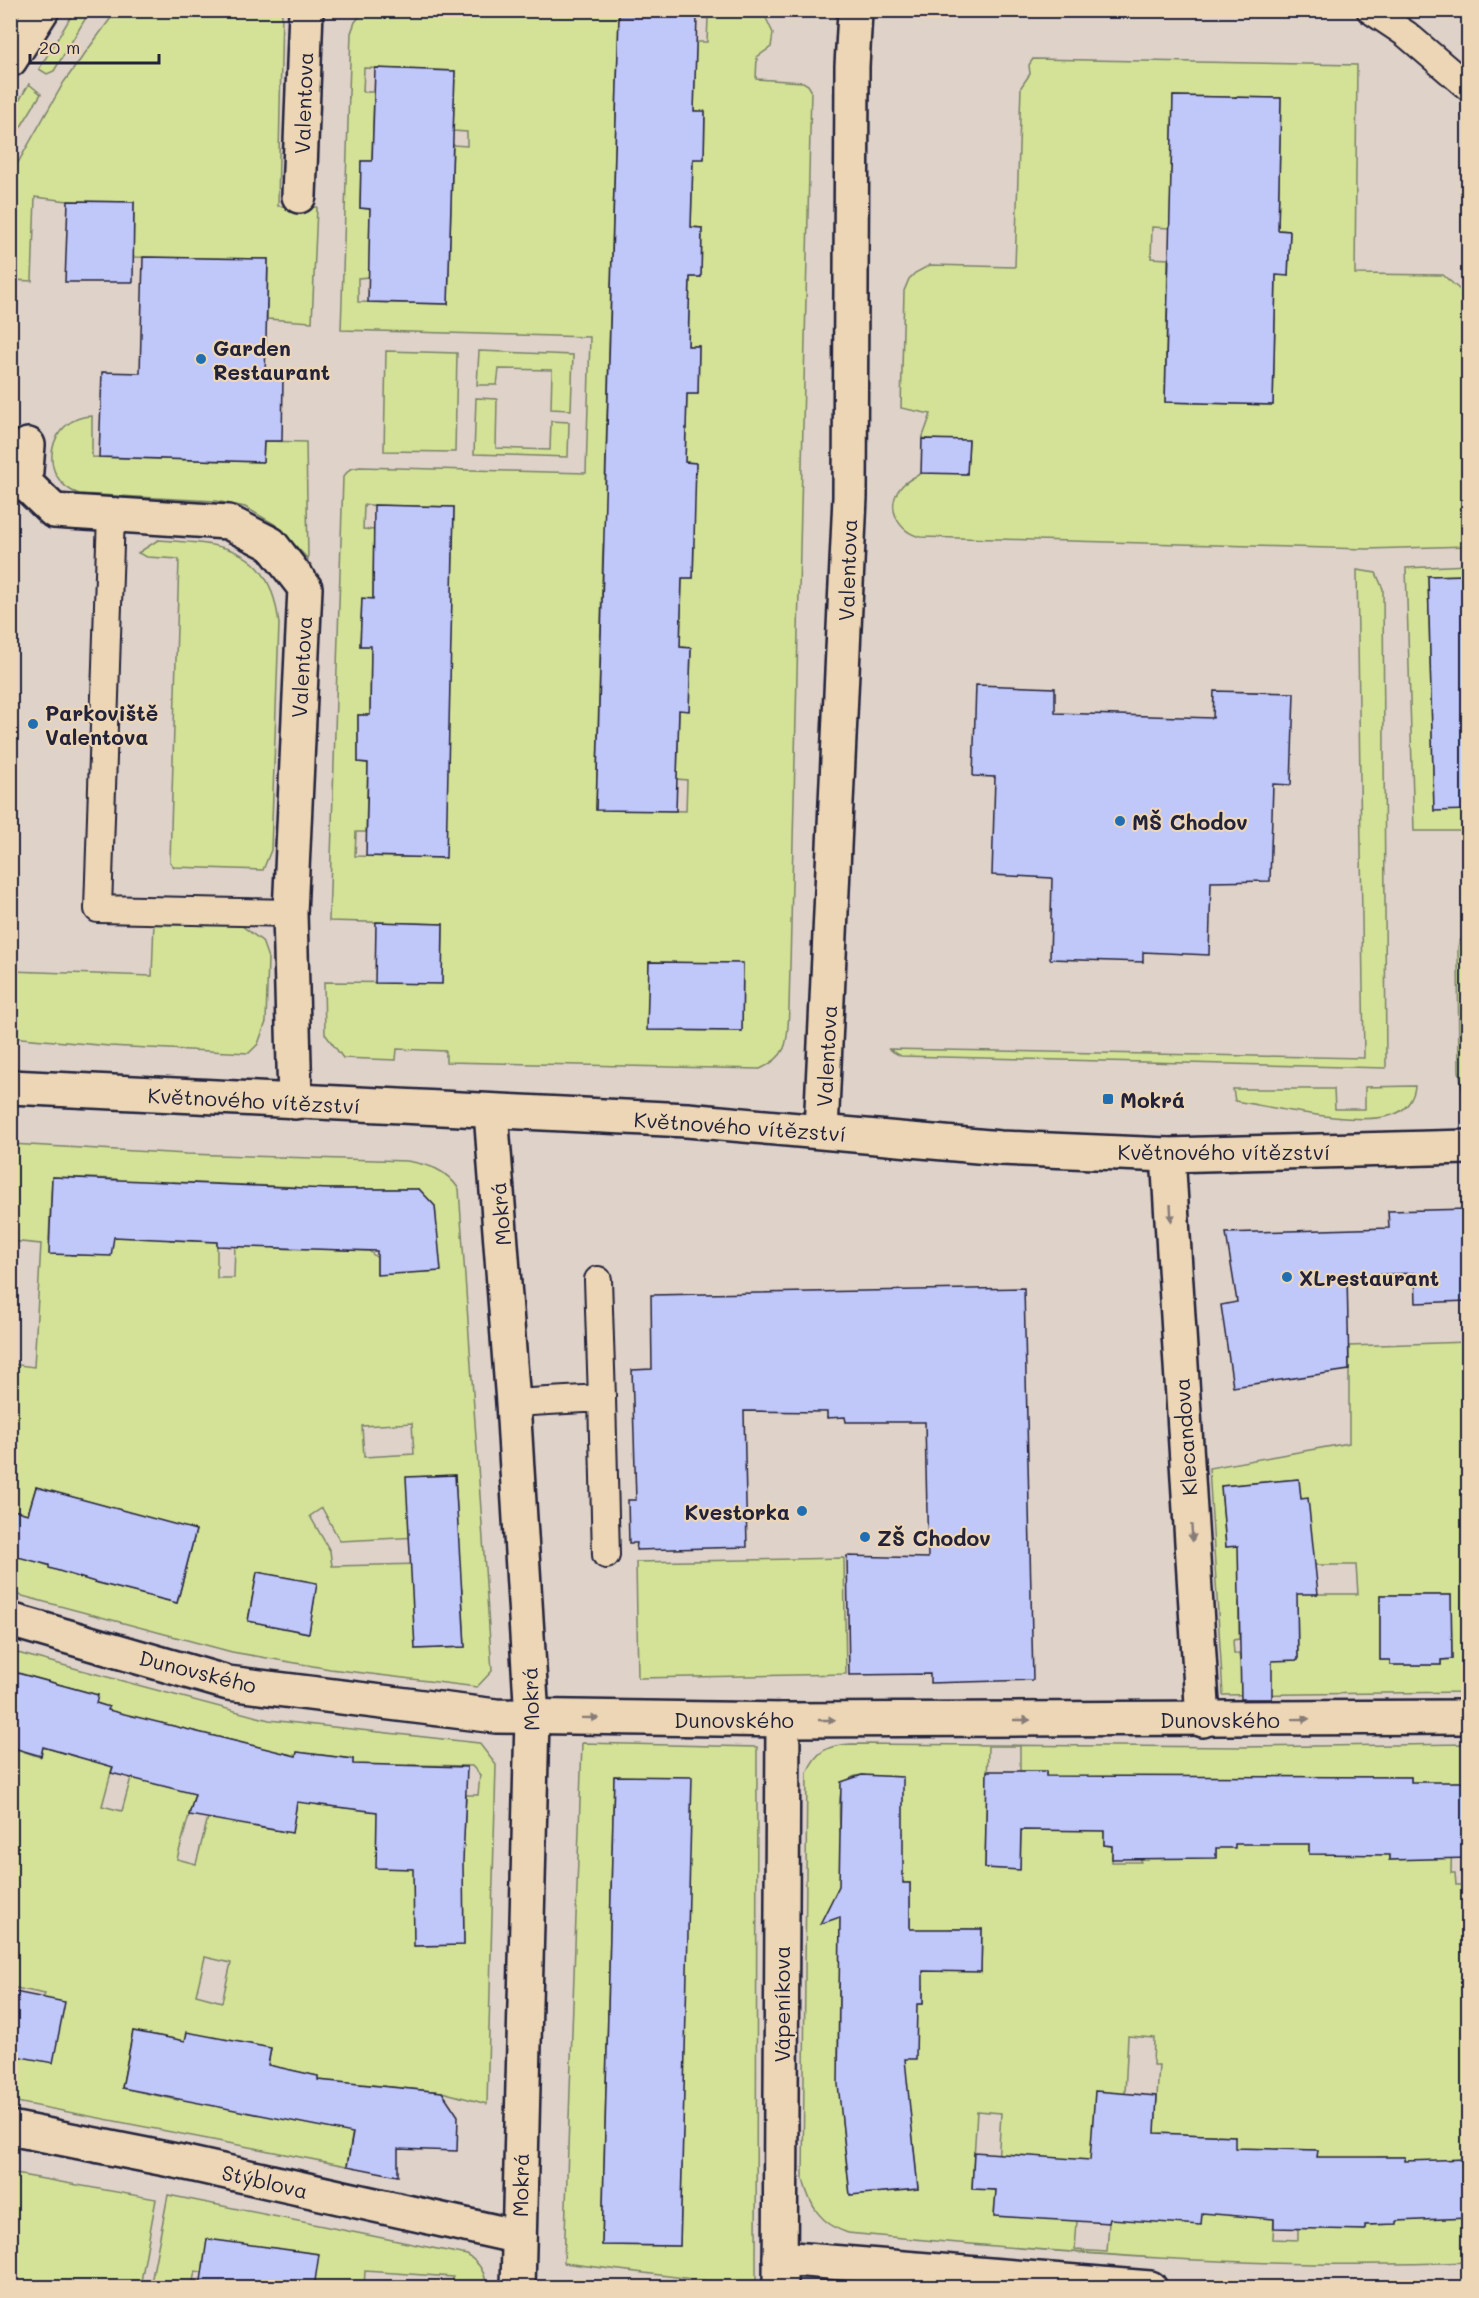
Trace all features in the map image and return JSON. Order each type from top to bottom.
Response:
[{"type":"street","points":[[10,60],[42,10]]},
{"type":"street","name":"Valentova","points":[[299,196],[306,10]]},
{"type":"street","name":"Valentova","points":[[821,1131],[850,497],[852,78],[855,11]]},
{"type":"street","name":"Valentova","points":[[28,445],[25,483],[54,511],[228,522],[271,544],[305,588],[290,913],[295,1102]]},
{"type":"street","name":"Květnového vítězství","points":[[10,1087],[687,1120],[946,1144],[1168,1155],[1468,1148]]},
{"type":"street","name":"Mokrá","points":[[491,1112],[513,1403],[531,1718],[518,2288]]},
{"type":"street","name":"Klecandova","points":[[1168,1155],[1203,1720]]},
{"type":"street","name":"Dunovského","points":[[10,1620],[228,1683],[496,1716],[783,1720],[1203,1720],[1468,1717]]},
{"type":"street","name":"Vápeníkova","points":[[780,2272],[783,1720]]},
{"type":"street","name":"Stýblova","points":[[10,2128],[186,2163],[519,2237]]},
{"type":"street","points":[[780,2272],[1150,2288]]},
{"type":"lane","points":[[1370,10],[1406,34],[1468,87]]},
{"type":"lane","points":[[111,514],[98,909],[290,913]]},
{"type":"lane","points":[[598,1280],[606,1555]]},
{"type":"lane","points":[[513,1403],[602,1398]]},
{"type":"green space","points":[[75,10],[90,11],[54,71],[47,74],[39,69]]},
{"type":"green space","points":[[365,10],[753,13],[766,18],[773,33],[771,47],[757,57],[756,79],[803,82],[811,90],[788,1028],[782,1051],[770,1064],[760,1069],[446,1062],[446,1051],[397,1049],[396,1060],[343,1058],[325,1034],[324,982],[442,983],[443,924],[329,921],[343,477],[350,469],[360,467],[586,473],[590,337],[341,330],[351,33],[355,22]],"holes":[[[619,15],[708,18],[707,42],[696,42],[694,111],[705,112],[704,158],[693,159],[691,227],[702,228],[701,277],[690,277],[688,346],[699,346],[698,394],[687,394],[685,462],[696,463],[695,487],[605,484]],[[364,68],[455,71],[453,131],[467,132],[467,146],[453,145],[448,304],[358,302],[358,278],[369,277],[370,209],[360,208],[361,161],[372,161],[374,92],[363,92]],[[364,505],[454,507],[445,858],[355,856],[356,832],[366,832],[368,763],[358,762],[358,715],[370,715],[371,646],[360,646],[362,599],[373,599],[374,530],[363,529]],[[603,544],[694,546],[693,578],[682,578],[680,647],[691,648],[689,710],[679,710],[677,779],[687,780],[686,811],[596,809]],[[649,962],[743,964],[742,1031],[648,1030]]]},
{"type":"green space","points":[[116,11],[282,11],[278,206],[317,207],[312,322],[267,319],[268,259],[133,257],[134,202],[68,201],[35,197],[32,281],[11,280],[11,175],[64,82]]},
{"type":"green space","points":[[1033,59],[1357,65],[1355,274],[1443,275],[1468,297],[1468,546],[1367,549],[921,537],[913,535],[901,525],[896,518],[894,503],[901,487],[924,473],[967,474],[969,441],[922,439],[931,414],[901,408],[904,291],[909,279],[915,273],[930,265],[1015,267],[1021,87],[1030,74],[1029,65]],"holes":[[[1173,96],[1281,98],[1278,230],[1290,231],[1288,275],[1276,275],[1273,405],[1165,402],[1168,259],[1151,258],[1152,227],[1170,228]]]},
{"type":"green space","points":[[29,84],[41,94],[11,143],[11,114]]},
{"type":"green space","points":[[386,351],[457,353],[455,452],[384,451]]},
{"type":"green space","points":[[479,351],[573,355],[571,410],[551,409],[552,370],[499,369],[497,385],[477,385]]},
{"type":"green space","points":[[476,398],[497,399],[496,448],[550,450],[551,421],[569,422],[568,457],[474,454]]},
{"type":"green space","points":[[92,416],[92,457],[263,462],[264,441],[306,442],[308,559],[276,525],[245,507],[216,501],[79,494],[65,486],[57,476],[52,463],[52,450],[57,437],[65,426],[77,419]]},
{"type":"green space","points":[[158,540],[203,544],[240,554],[254,564],[266,578],[274,598],[279,624],[271,850],[263,870],[174,867],[170,862],[179,559],[147,557],[138,553]]},
{"type":"green space","points":[[1468,565],[1468,575],[1428,576],[1434,810],[1468,810],[1468,831],[1414,831],[1406,568]]},
{"type":"green space","points":[[1357,570],[1376,573],[1383,589],[1386,1068],[901,1056],[888,1049],[1364,1058]]},
{"type":"green space","points":[[154,921],[242,926],[262,941],[268,958],[266,1022],[258,1044],[249,1053],[109,1046],[11,1037],[11,971],[152,976]]},
{"type":"green space","points":[[1468,925],[1468,1098],[1463,1093],[1459,1071],[1458,946]]},
{"type":"green space","points":[[1415,1086],[1409,1103],[1403,1110],[1380,1118],[1361,1119],[1316,1115],[1235,1101],[1233,1089],[1334,1089],[1335,1109],[1365,1109],[1365,1087]]},
{"type":"green space","points":[[11,1144],[187,1154],[407,1161],[430,1166],[454,1182],[459,1189],[492,1671],[477,1687],[330,1669],[232,1652],[11,1593],[11,1553],[85,1578],[71,1497],[36,1487],[28,1514],[11,1518],[11,1364],[34,1367],[41,1244],[11,1241]],"holes":[[[52,1177],[116,1179],[111,1255],[71,1255],[49,1240]],[[172,1182],[295,1187],[293,1249],[275,1248],[274,1244],[235,1243],[234,1278],[217,1278],[217,1242],[170,1240]],[[328,1189],[419,1189],[435,1206],[440,1271],[377,1274],[377,1258],[369,1251],[326,1249]],[[412,1423],[414,1454],[364,1457],[362,1426]],[[455,1475],[458,1532],[420,1534],[416,1477]],[[322,1508],[340,1541],[419,1537],[421,1564],[332,1566],[330,1551],[310,1516]],[[170,1524],[196,1530],[177,1603],[104,1584]],[[257,1573],[311,1582],[315,1595],[309,1633],[248,1621]],[[462,1590],[465,1647],[415,1649]]]},
{"type":"green space","points":[[1468,1342],[1468,1692],[1223,1695],[1209,1468],[1349,1443],[1349,1346]],"holes":[[[1298,1479],[1301,1499],[1308,1499],[1304,1540],[1226,1547],[1221,1486]],[[1313,1565],[1356,1565],[1358,1594],[1314,1594]],[[1380,1595],[1451,1595],[1452,1659],[1441,1660],[1441,1665],[1391,1665],[1390,1660],[1380,1660]],[[1239,1602],[1297,1602],[1298,1660],[1240,1661],[1239,1654],[1234,1654],[1233,1640],[1239,1639]]]},
{"type":"green space","points":[[844,1558],[846,1674],[638,1678],[636,1562]]},
{"type":"green space","points":[[10,1651],[269,1720],[479,1743],[496,1765],[487,2104],[442,2092],[361,2084],[347,2166],[11,2101],[13,2055],[45,1994],[11,1987],[11,1747],[40,1757],[43,1747],[94,1761],[109,1707],[96,1703],[98,1695],[11,1671]],"holes":[[[161,1723],[259,1747],[213,1798],[196,1864],[177,1859],[195,1793],[154,1748]],[[297,1752],[353,1759],[347,1808],[318,1805],[319,1794],[292,1791]],[[113,1765],[133,1770],[122,1811],[102,1806]],[[409,1765],[472,1766],[480,1775],[478,1795],[466,1795],[464,1836],[408,1815]],[[266,1797],[297,1802],[292,1833],[261,1828]],[[463,1889],[464,1945],[415,1946]],[[205,1957],[231,1963],[222,2002],[196,1995]],[[133,2031],[190,2042],[178,2100],[122,2088]],[[224,2039],[271,2048],[268,2065],[318,2076],[314,2098]]]},
{"type":"green space","points":[[582,1743],[757,1747],[756,2287],[564,2263]],"holes":[[[614,1776],[686,1987],[680,2246],[602,2245]]]},
{"type":"green space","points":[[851,1744],[1243,1747],[1468,1744],[1468,1782],[1453,1782],[1451,1873],[1455,1873],[1456,1885],[1468,1885],[1468,2159],[1451,2160],[1454,2218],[1468,2218],[1468,2262],[1313,2264],[1158,2258],[848,2233],[831,2225],[813,2206],[803,2179],[807,1773],[819,1754],[829,1748]],"holes":[[[988,1746],[1020,1746],[1020,1771],[1046,1772],[1046,1778],[1021,1830],[1020,1869],[985,1868]],[[864,1775],[903,1833],[840,1832],[840,1795],[847,1781]],[[1104,1777],[1216,1848],[1216,1857],[1142,1846],[1141,1862],[1112,1862],[1112,1846],[1104,1845]],[[1279,1777],[1411,1777],[1410,1859],[1389,1860],[1389,1843],[1341,1854],[1309,1854],[1309,1844]],[[840,1882],[910,1883],[910,1944],[840,1943]],[[950,1929],[982,1929],[981,1972]],[[839,1984],[923,1985],[923,2004],[906,2004],[838,2058]],[[1128,2036],[1154,2038],[1153,2065],[1159,2065],[1155,2129],[1125,2093]],[[977,2111],[1001,2113],[995,2216],[996,2190],[972,2188]],[[910,2112],[918,2189],[850,2195],[842,2119]],[[1173,2134],[1235,2136],[1202,2213],[1170,2210]],[[1277,2149],[1317,2150],[1317,2174],[1378,2157],[1405,2157],[1405,2172],[1396,2172],[1396,2224],[1365,2225],[1365,2230],[1298,2224],[1298,2240],[1273,2239]],[[1078,2205],[1110,2207],[1107,2252],[1075,2250]]]},
{"type":"green space","points":[[10,2173],[156,2199],[140,2287],[11,2287]]},
{"type":"green space","points":[[168,2195],[467,2255],[481,2269],[486,2287],[453,2287],[453,2277],[365,2271],[364,2287],[314,2287],[195,2271],[193,2281],[201,2282],[200,2287],[150,2288]]},
{"type":"building","points":[[619,15],[697,17],[694,111],[705,111],[704,159],[693,159],[691,227],[702,228],[701,277],[690,277],[688,346],[699,346],[698,394],[687,394],[685,462],[696,463],[693,578],[682,578],[680,647],[691,648],[689,711],[679,710],[676,811],[596,810]]},
{"type":"building","points":[[375,68],[455,71],[448,304],[368,302],[370,209],[360,208],[361,161],[372,161]]},
{"type":"building","points":[[1173,96],[1281,98],[1278,230],[1290,231],[1288,276],[1276,275],[1273,405],[1165,402]]},
{"type":"building","points":[[68,201],[134,202],[133,282],[65,282]]},
{"type":"building","points":[[143,257],[268,259],[265,378],[283,379],[282,441],[264,441],[263,462],[99,457],[102,372],[140,373]]},
{"type":"building","points":[[922,439],[969,440],[967,474],[921,473]]},
{"type":"building","points":[[374,505],[454,507],[446,858],[366,856],[368,763],[358,762],[358,715],[370,715],[371,646],[360,646],[362,598],[373,599]]},
{"type":"building","points":[[1468,575],[1468,810],[1434,811],[1428,576]]},
{"type":"building","points":[[976,685],[1055,688],[1055,713],[1213,718],[1214,691],[1294,693],[1291,785],[1273,784],[1270,881],[1211,882],[1209,955],[1143,952],[1143,962],[1050,959],[1052,878],[992,875],[995,777],[973,776]]},
{"type":"building","points":[[376,922],[443,924],[442,984],[375,983]]},
{"type":"building","points":[[649,962],[743,963],[742,1031],[647,1030]]},
{"type":"building","points":[[52,1177],[329,1189],[419,1189],[435,1206],[441,1271],[377,1275],[377,1251],[217,1246],[217,1242],[114,1237],[111,1256],[49,1254]]},
{"type":"building","points":[[1468,1209],[1468,1301],[1416,1303],[1415,1273],[1347,1276],[1349,1370],[1233,1387],[1221,1305],[1237,1302],[1226,1233],[1389,1228],[1388,1211]]},
{"type":"building","points":[[1024,1288],[1033,1680],[930,1683],[930,1674],[849,1675],[847,1556],[928,1558],[925,1422],[846,1422],[845,1417],[827,1418],[827,1412],[744,1411],[747,1547],[636,1550],[637,1543],[629,1543],[628,1500],[636,1500],[632,1370],[652,1369],[651,1295]]},
{"type":"building","points":[[455,1475],[465,1647],[415,1649],[406,1477]]},
{"type":"building","points":[[1299,1479],[1301,1499],[1308,1498],[1318,1594],[1297,1594],[1298,1660],[1272,1661],[1272,1699],[1241,1699],[1238,1546],[1226,1547],[1221,1486]]},
{"type":"building","points":[[36,1487],[196,1530],[177,1603],[98,1583],[49,1568],[49,1565],[10,1555],[10,1509],[28,1514]]},
{"type":"building","points":[[257,1572],[317,1583],[309,1633],[248,1621]]},
{"type":"building","points":[[1380,1595],[1451,1595],[1452,1659],[1441,1660],[1441,1665],[1390,1665],[1390,1660],[1380,1660]]},
{"type":"building","points":[[10,1671],[98,1695],[96,1703],[109,1707],[108,1710],[296,1756],[297,1752],[353,1759],[353,1764],[467,1767],[463,1862],[464,1945],[414,1946],[413,1869],[376,1868],[377,1812],[297,1802],[292,1833],[189,1815],[195,1794],[111,1773],[113,1767],[43,1747],[41,1756],[10,1747]]},
{"type":"building","points":[[987,1771],[1046,1771],[1046,1776],[1411,1777],[1411,1782],[1468,1782],[1468,1858],[1389,1860],[1389,1855],[1309,1854],[1309,1844],[1235,1844],[1235,1848],[1216,1848],[1216,1858],[1112,1859],[1112,1846],[1104,1845],[1104,1831],[1021,1830],[1020,1870],[985,1868]]},
{"type":"building","points":[[862,1775],[903,1777],[903,1883],[910,1883],[910,1929],[982,1929],[981,1972],[923,1971],[923,2004],[917,2004],[916,2059],[905,2059],[918,2189],[850,2195],[838,2084],[840,1917],[820,1924],[839,1886],[841,1782]]},
{"type":"building","points":[[614,1776],[692,1777],[680,2246],[602,2245]]},
{"type":"building","points":[[10,1991],[65,2002],[53,2063],[10,2055]]},
{"type":"building","points":[[133,2031],[185,2041],[187,2032],[271,2048],[268,2065],[318,2076],[318,2080],[442,2092],[458,2116],[457,2151],[398,2149],[398,2176],[347,2166],[353,2133],[122,2088]]},
{"type":"building","points":[[1095,2091],[1157,2096],[1155,2133],[1235,2136],[1235,2148],[1318,2150],[1317,2157],[1405,2157],[1405,2161],[1468,2159],[1468,2218],[1397,2221],[1397,2224],[1365,2225],[1365,2230],[1274,2228],[1274,2219],[1202,2213],[1201,2225],[1110,2219],[1109,2223],[994,2216],[996,2190],[972,2189],[974,2152],[1090,2160]]},
{"type":"building","points":[[207,2239],[319,2254],[314,2288],[200,2288]]},
{"type":"place","name":"Garden Restaurant","points":[[201,359]]},
{"type":"place","name":"Parkoviště Valentova","points":[[33,724]]},
{"type":"place","name":"MŠ Chodov","points":[[1120,821]]},
{"type":"place","name":"Mokrá","points":[[1108,1099]]},
{"type":"place","name":"XLrestaurant","points":[[1287,1277]]},
{"type":"place","name":"Kvestorka","points":[[802,1511]]},
{"type":"place","name":"ZŠ Chodov","points":[[865,1537]]}]
